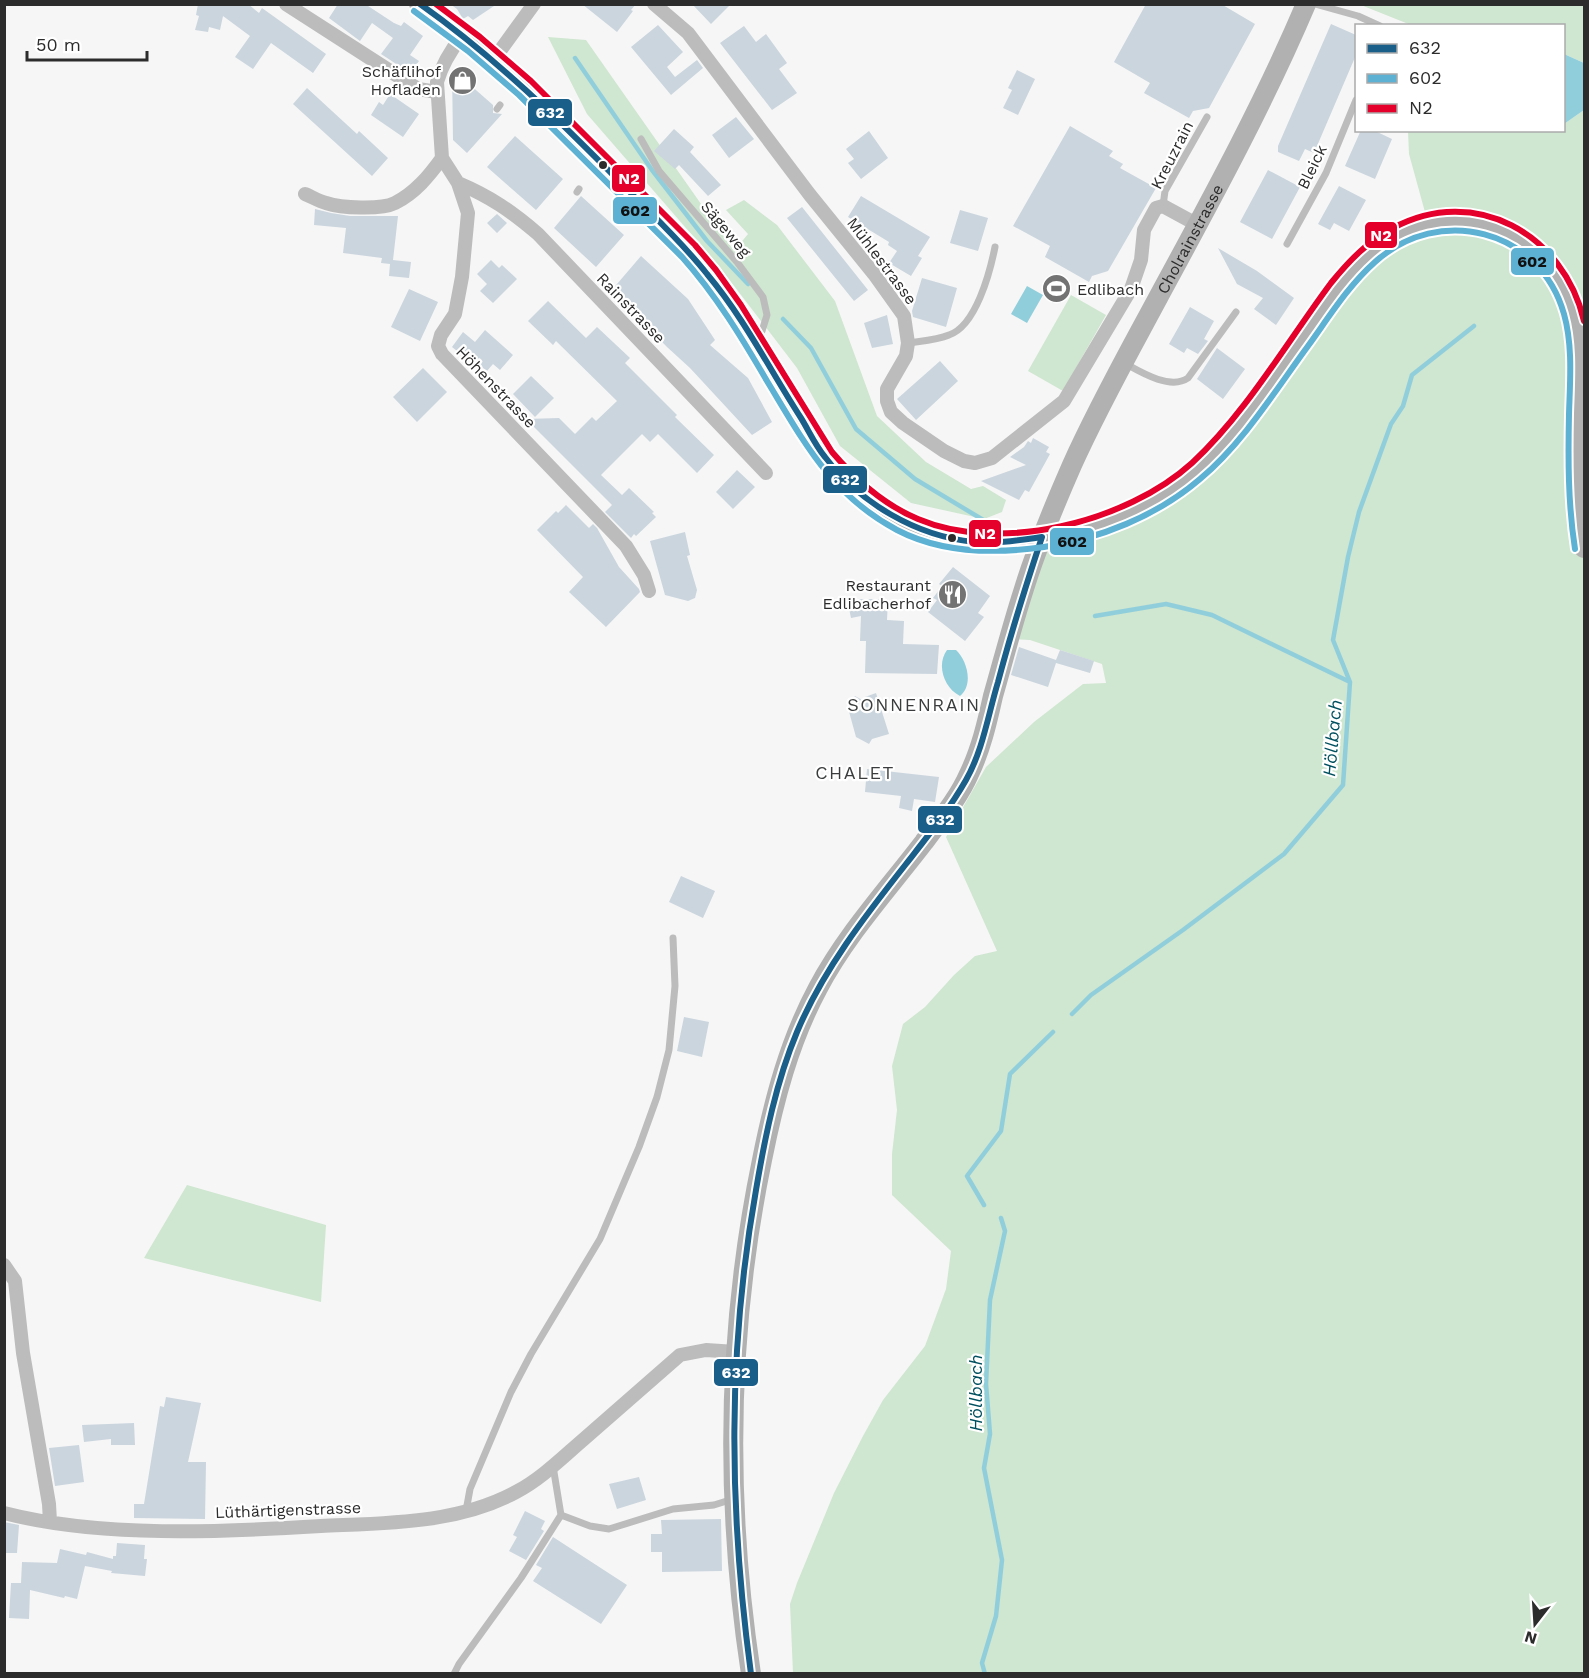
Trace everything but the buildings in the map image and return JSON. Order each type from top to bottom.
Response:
[{"type":"street","points":[[286,4],[418,89],[437,92]]},
{"type":"street","points":[[419,4],[494,59],[549,109],[708,274],[752,338],[826,459],[874,504],[908,525],[952,538],[994,543],[1073,532],[1119,517],[1147,504],[1193,474],[1211,457],[1250,410],[1337,290],[1361,264],[1388,240],[1428,223],[1466,220],[1506,231],[1533,249],[1555,274],[1569,298],[1576,326],[1579,360],[1578,517],[1584,548]]},
{"type":"street","points":[[494,59],[534,4]]},
{"type":"street","name":"Mühlestrasse","points":[[654,4],[688,33],[810,195],[897,305],[904,316],[908,343]]},
{"type":"street","name":"Cholrainstrasse","points":[[751,1674],[738,1582],[734,1499],[734,1386],[745,1257],[756,1187],[782,1073],[819,986],[843,948],[951,806],[968,777],[982,742],[1024,589],[1042,537],[1077,454],[1255,116],[1306,4]]},
{"type":"street","name":"Höhenstrasse","points":[[462,36],[440,71],[437,92],[442,158],[458,183],[468,213],[462,278],[455,314],[441,335],[438,346],[442,354],[626,546],[644,575],[649,591]]},
{"type":"street","points":[[305,194],[339,206],[367,207],[394,204],[422,184],[442,158]]},
{"type":"street","name":"Rainstrasse","points":[[458,183],[480,192],[508,209],[538,234],[766,473]]},
{"type":"street","points":[[908,343],[906,356],[887,388],[886,400],[891,412],[944,451],[964,461],[975,463],[992,458],[1059,406],[1071,391],[1131,289],[1141,260],[1144,230],[1156,208],[1162,206],[1198,225]]},
{"type":"street","points":[[4,1265],[15,1281],[23,1353],[49,1504],[50,1522]]},
{"type":"street","name":"Lüthärtigenstrasse","points":[[4,1513],[50,1522],[125,1530],[252,1530],[420,1521],[466,1511],[484,1507],[518,1491],[553,1466],[680,1355],[706,1350],[736,1352]]},
{"type":"lane","points":[[1314,4],[1358,16],[1376,24]]},
{"type":"lane","name":"Bleick","points":[[1287,244],[1326,173],[1355,102]]},
{"type":"lane","name":"Kreuzrain","points":[[1162,206],[1165,191],[1207,117]]},
{"type":"lane","name":"Sägeweg","points":[[641,139],[659,171],[764,297],[767,315],[762,331],[752,338]]},
{"type":"lane","points":[[908,343],[951,335],[966,323],[975,308],[995,247]]},
{"type":"lane","points":[[1124,362],[1144,374],[1181,383],[1188,378],[1236,312]]},
{"type":"lane","points":[[466,1511],[470,1489],[511,1392],[531,1354],[600,1239],[657,1098],[669,1050],[675,986],[673,938]]},
{"type":"lane","points":[[454,1674],[521,1578],[561,1515],[553,1466]]},
{"type":"lane","points":[[561,1515],[590,1527],[609,1529],[673,1509],[734,1499]]},
{"type":"green space","points":[[1361,5],[1584,5],[1584,63],[1565,54],[1565,24],[1408,24]]},
{"type":"green space","points":[[548,37],[586,40],[734,251],[748,234],[726,210],[744,200],[777,225],[835,301],[877,416],[926,462],[971,489],[983,486],[1006,500],[1002,512],[984,519],[911,503],[840,446],[797,368],[718,265],[587,114]]},
{"type":"green space","points":[[1584,110],[1584,1673],[793,1673],[790,1604],[797,1583],[834,1493],[883,1400],[925,1346],[946,1289],[951,1251],[892,1195],[892,1154],[897,1110],[892,1066],[903,1024],[925,1007],[975,956],[997,951],[946,837],[986,767],[1034,722],[1083,684],[1106,683],[1102,664],[1030,640],[1009,639],[1042,537],[1174,488],[1337,290],[1428,223],[1409,154],[1408,132],[1565,132],[1565,123]]},
{"type":"green space","points":[[1071,295],[1106,315],[1063,391],[1028,371]]},
{"type":"green space","points":[[187,1185],[326,1225],[321,1302],[144,1258]]},
{"type":"water","points":[[1565,54],[1584,63],[1584,110],[1565,123]]},
{"type":"water","points":[[1027,286],[1043,295],[1027,323],[1011,314]]},
{"type":"water","points":[[947,650],[956,650],[966,666],[967,686],[960,696],[950,688],[943,676],[942,662]]},
{"type":"waterway","points":[[575,58],[652,170],[707,241],[748,284]]},
{"type":"waterway","points":[[783,319],[811,348],[856,429],[915,479],[985,521]]},
{"type":"waterway","points":[[1350,682],[1333,640],[1348,557],[1359,512],[1391,424],[1403,406],[1412,375],[1474,326]]},
{"type":"waterway","name":"Höllbach","points":[[1072,1014],[1091,995],[1284,854],[1343,785],[1350,682],[1212,615],[1166,604],[1095,616]]},
{"type":"waterway","name":"Höllbach","points":[[984,1205],[967,1176],[1001,1131],[1010,1074],[1053,1032]]},
{"type":"waterway","name":"Höllbach","points":[[985,1674],[982,1663],[996,1616],[1002,1560],[984,1468],[990,1434],[986,1384],[990,1300],[1005,1231],[1001,1218]]},
{"type":"transit line","name":"632","points":[[420,4],[448,24],[526,90],[666,228],[697,262],[733,308],[821,452],[855,489],[891,515],[931,533],[952,539],[991,542],[1042,537]]},
{"type":"transit line","name":"N2","points":[[436,4],[480,37],[531,81],[695,245],[741,305],[832,452],[851,472],[871,491],[894,507],[918,519],[951,529],[986,533],[1024,532],[1061,526],[1098,516],[1133,502],[1165,484],[1192,463],[1230,422],[1331,283],[1352,259],[1384,233],[1424,216],[1455,212],[1484,215],[1512,225],[1536,242],[1557,264],[1573,290],[1584,321]]},
{"type":"transit line","name":"602","points":[[414,11],[468,51],[519,95],[682,257],[728,317],[821,465],[854,501],[874,516],[914,538],[969,550],[1007,551],[1044,547],[1086,538],[1146,515],[1183,492],[1216,465],[1258,416],[1339,302],[1375,262],[1401,244],[1428,234],[1457,231],[1484,234],[1511,245],[1533,262],[1552,285],[1564,314],[1570,351],[1569,482],[1575,549]]},
{"type":"transit line","name":"632","points":[[751,1674],[738,1552],[735,1492],[736,1372],[747,1251],[759,1170],[772,1110],[797,1032],[819,987],[860,924],[945,813],[972,769],[1042,537]]},
{"type":"place","name":"Schäflihof Hofladen","points":[[462,80]]},
{"type":"place","name":"Edlibach","points":[[1056,289]]},
{"type":"place","name":"Restaurant Edlibacherhof","points":[[952,594]]},
{"type":"district","name":"SONNENRAIN","points":[[914,704]]},
{"type":"district","name":"CHALET","points":[[855,772]]}]
